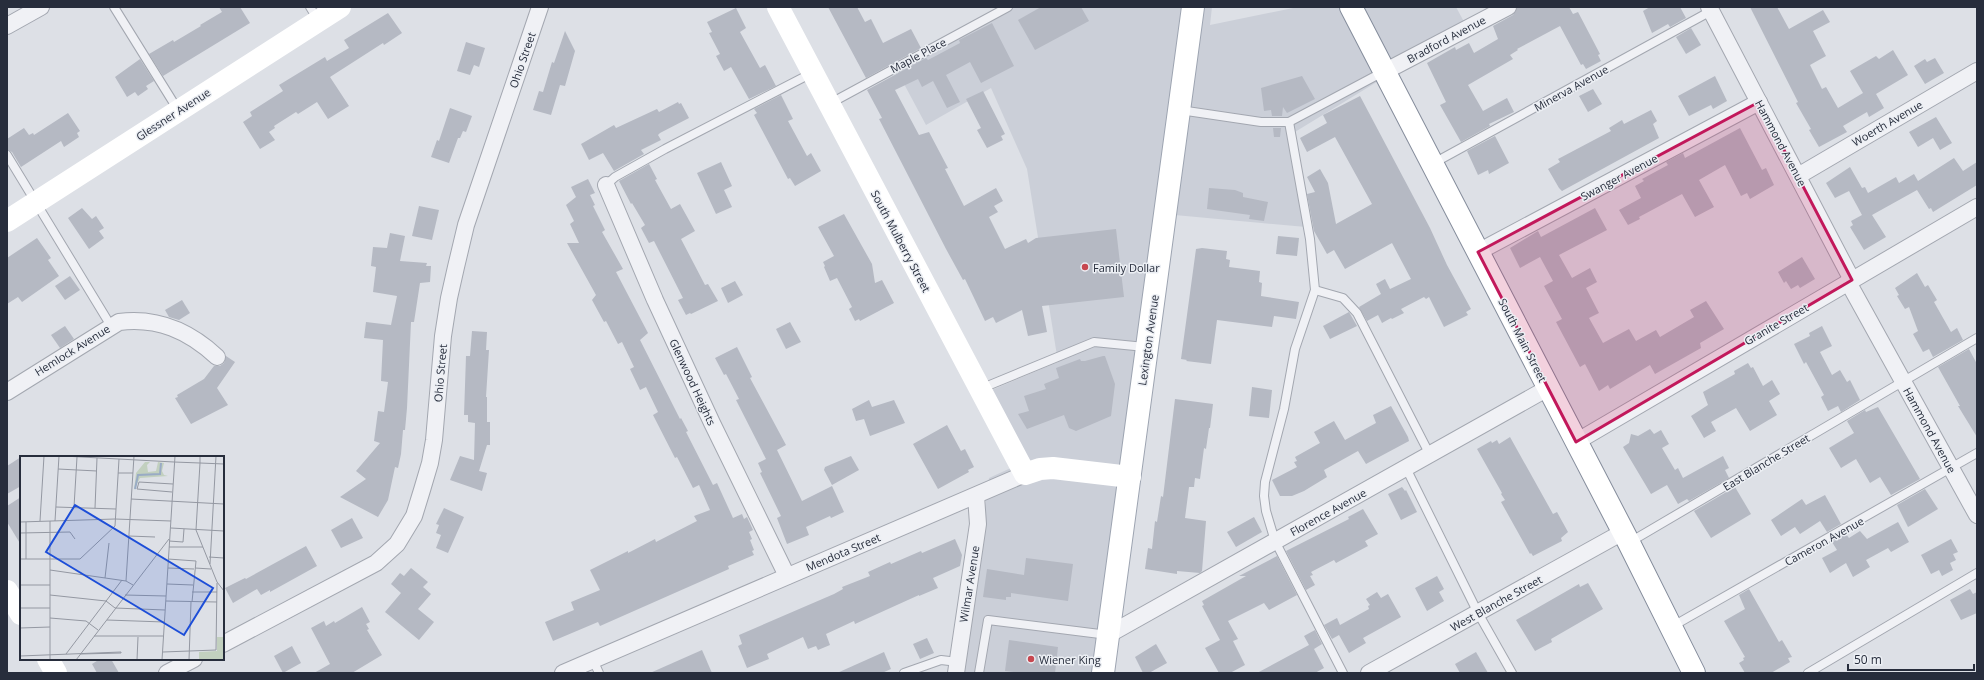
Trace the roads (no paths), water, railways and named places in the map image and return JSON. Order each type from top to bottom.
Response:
[{"type":"main road","name":"Glessner Avenue","points":[[7,220],[178,110],[314,14],[340,7]]},
{"type":"main road","name":"South Mulberry Street","points":[[778,7],[1025,474]]},
{"type":"main road","name":"Lexington Avenue","points":[[1103,673],[1193,7]]},
{"type":"main road","name":"South Main Street","points":[[1351,7],[1626,538],[1694,673]]},
{"type":"main road","name":"Mendota Street","points":[[1025,474],[1040,469],[1053,468],[1130,477]]},
{"type":"main road","points":[[7,591],[20,612]]},
{"type":"main road","points":[[49,660],[56,673]]},
{"type":"street","points":[[7,26],[41,7]]},
{"type":"street","name":"Ohio Street","points":[[224,643],[376,563],[397,544],[414,516],[430,463],[437,412],[443,336],[449,298],[466,225],[540,7]]},
{"type":"street","name":"Bradford Avenue","points":[[1384,72],[1508,7]]},
{"type":"street","name":"Hammond Avenue","points":[[1710,9],[1798,176],[1902,381],[1977,515]]},
{"type":"street","name":"Woerth Avenue","points":[[1798,176],[1977,71]]},
{"type":"street","name":"Swanger Avenue","points":[[1478,252],[1759,102]]},
{"type":"street","name":"Glenwood Heights","points":[[606,185],[662,314],[712,423],[787,576]]},
{"type":"street","name":"Granite Street","points":[[1576,442],[1977,207]]},
{"type":"street","name":"Hemlock Avenue","points":[[7,392],[119,322],[158,323],[186,333],[202,342],[217,357]]},
{"type":"street","name":"Florence Avenue","points":[[1108,635],[1548,388]]},
{"type":"street","name":"Mendota Street","points":[[563,673],[596,667],[787,576],[1025,474]]},
{"type":"street","name":"Wilmar Avenue","points":[[957,668],[978,524],[976,496]]},
{"type":"street","name":"West Blanche Street","points":[[1369,673],[1478,612],[1626,538]]},
{"type":"street","points":[[167,673],[192,660]]},
{"type":"lane","points":[[114,7],[178,110]]},
{"type":"lane","name":"Maple Place","points":[[829,104],[1008,7]]},
{"type":"lane","name":"Minerva Avenue","points":[[1432,164],[1710,9]]},
{"type":"lane","points":[[1179,110],[1261,122],[1289,122],[1384,72]]},
{"type":"lane","points":[[606,185],[615,177],[665,149],[812,73]]},
{"type":"lane","points":[[1289,122],[1310,238],[1315,290],[1294,349],[1284,409],[1265,482],[1264,496],[1266,511],[1275,542],[1343,673]]},
{"type":"lane","points":[[7,155],[111,326]]},
{"type":"lane","points":[[1315,290],[1343,298],[1357,313],[1430,454]]},
{"type":"lane","name":"East Blanche Street","points":[[1626,538],[1977,338]]},
{"type":"lane","points":[[979,389],[1094,342],[1147,347]]},
{"type":"lane","name":"Cameron Avenue","points":[[1670,628],[1977,453]]},
{"type":"lane","points":[[1406,468],[1478,612],[1512,673]]},
{"type":"lane","points":[[1808,673],[1977,573]]},
{"type":"lane","points":[[979,673],[988,620],[1108,635]]},
{"type":"lane","points":[[904,673],[941,660],[957,668]]},
{"type":"place","name":"Family Dollar","points":[[1085,267]]},
{"type":"place","name":"Wiener King","points":[[1031,659]]}]
